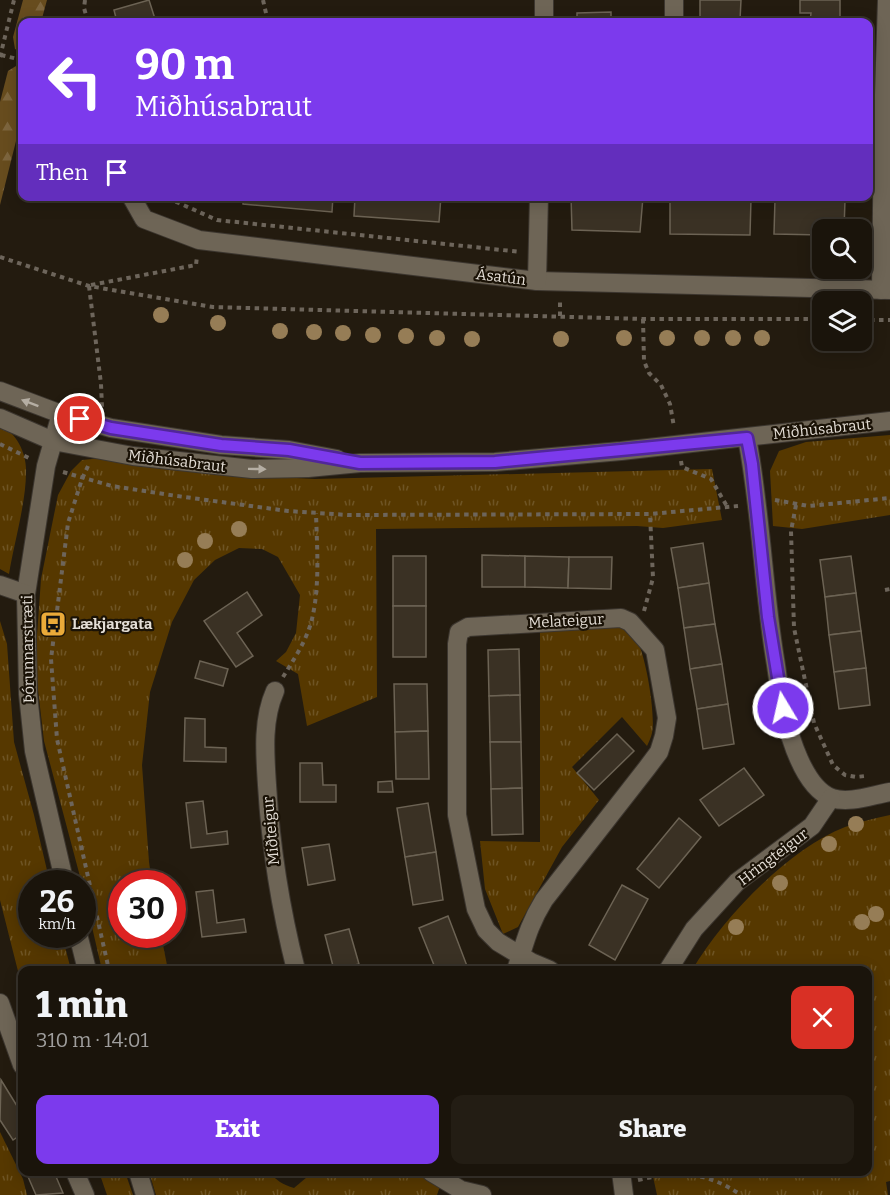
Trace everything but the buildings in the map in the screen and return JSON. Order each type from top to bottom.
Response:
[{"type":"street","points":[[544,0],[544,18]]},
{"type":"street","points":[[674,0],[674,18]]},
{"type":"street","points":[[885,290],[883,126],[887,0]]},
{"type":"street","name":"Ásatún","points":[[134,201],[144,219],[199,240],[537,281],[885,290]]},
{"type":"street","points":[[537,281],[539,201]]},
{"type":"street","name":"Miðhúsabraut","points":[[0,391],[61,414],[111,428],[221,445],[289,450],[360,463]]},
{"type":"street","name":"Þórunnarstræti","points":[[61,414],[46,466],[26,594],[28,694],[34,752],[62,870]]},
{"type":"street","name":"Miðhúsabraut","points":[[0,418],[53,441],[134,456],[252,469],[308,468],[360,463],[495,462],[747,438],[890,421]]},
{"type":"street","points":[[747,438],[768,617],[783,708],[801,764],[814,786],[831,798],[848,800],[890,792]]},
{"type":"street","points":[[0,585],[26,594]]},
{"type":"street","name":"Melateigur","points":[[621,618],[630,622],[655,650],[667,718],[662,744],[647,768],[544,900],[531,922],[518,963],[486,930],[476,909],[468,872],[458,815],[457,644],[459,632],[468,627],[621,618]]},
{"type":"street","name":"Miðteigur","points":[[275,691],[270,702],[265,733],[270,841],[282,916],[295,966]]},
{"type":"street","name":"Hringteigur","points":[[671,966],[694,929],[737,882],[812,826],[831,798]]},
{"type":"street","points":[[82,948],[86,966]]},
{"type":"street","points":[[0,1003],[18,1054]]},
{"type":"street","points":[[77,1176],[85,1195]]},
{"type":"street","points":[[139,1176],[145,1195]]},
{"type":"street","points":[[437,1176],[460,1192],[482,1195]]},
{"type":"path","points":[[14,0],[0,55],[18,59]]},
{"type":"path","points":[[85,0],[84,8],[87,18]]},
{"type":"path","points":[[263,0],[267,18]]},
{"type":"path","points":[[174,201],[217,220],[537,254]]},
{"type":"path","points":[[89,286],[196,265],[199,240]]},
{"type":"path","points":[[0,257],[89,286],[213,307],[643,319],[812,319]]},
{"type":"path","points":[[89,286],[102,408]]},
{"type":"path","points":[[643,319],[644,361],[649,373],[661,386],[670,404],[682,467],[711,479],[728,508]]},
{"type":"path","points":[[872,320],[890,320]]},
{"type":"path","points":[[0,444],[46,466],[112,486],[177,496],[348,515],[650,514],[728,508],[779,500],[809,506],[890,498]]},
{"type":"path","points":[[92,459],[82,478],[68,523],[51,659],[57,739],[108,966]]},
{"type":"path","points":[[796,505],[791,531],[794,628],[814,723],[833,765],[845,775],[856,777],[875,775]]},
{"type":"path","points":[[275,691],[298,653],[312,620],[318,559],[316,513]]},
{"type":"path","points":[[639,631],[653,578],[650,514]]},
{"type":"path","points":[[623,1184],[657,1176]]},
{"type":"path","points":[[698,1176],[730,1187],[741,1195]]},
{"type":"green space","points":[[23,0],[47,0],[42,18],[18,18]]},
{"type":"green space","points":[[18,18],[18,50],[15,49],[13,37]]},
{"type":"green space","points":[[18,67],[18,133],[0,205],[0,102],[8,71]]},
{"type":"green space","points":[[0,426],[11,433],[20,445],[26,465],[24,497],[9,574],[0,569]]},
{"type":"green space","points":[[890,435],[890,515],[802,529],[773,526],[770,471],[779,451],[806,442]]},
{"type":"green space","points":[[102,458],[238,475],[315,479],[712,469],[722,520],[663,528],[637,526],[376,529],[377,697],[307,726],[298,674],[276,661],[286,652],[296,633],[300,595],[278,557],[262,549],[239,548],[215,560],[194,580],[172,622],[150,692],[142,765],[150,870],[108,870],[108,948],[164,948],[167,966],[101,966],[96,944],[96,870],[78,870],[44,741],[35,664],[41,579],[58,495],[71,471],[82,460]]},
{"type":"green space","points":[[0,621],[7,644],[14,742],[47,870],[18,870],[18,948],[65,948],[70,966],[18,966],[18,971],[0,900]]},
{"type":"green space","points":[[613,623],[632,633],[642,653],[649,682],[653,724],[651,738],[647,746],[622,717],[572,767],[599,800],[562,847],[518,927],[503,934],[485,889],[480,841],[540,842],[540,631]]},
{"type":"green space","points":[[890,815],[890,1181],[886,1182],[888,1195],[657,1195],[653,1176],[872,1176],[872,966],[695,966],[739,908],[779,869],[823,838],[845,827]]},
{"type":"green space","points":[[0,1132],[18,1169],[18,1176],[22,1176],[23,1179],[27,1195],[0,1195]]},
{"type":"green space","points":[[100,1176],[126,1176],[133,1195],[107,1195]]},
{"type":"green space","points":[[150,1176],[273,1176],[294,1188],[308,1176],[423,1176],[440,1186],[437,1195],[156,1195]]},
{"type":"place","name":"Lækjargata","points":[[53,624]]},
{"type":"route","points":[[80,419],[111,428],[221,445],[289,450],[360,463],[495,462],[747,438],[752,464],[768,617],[783,708]]}]
